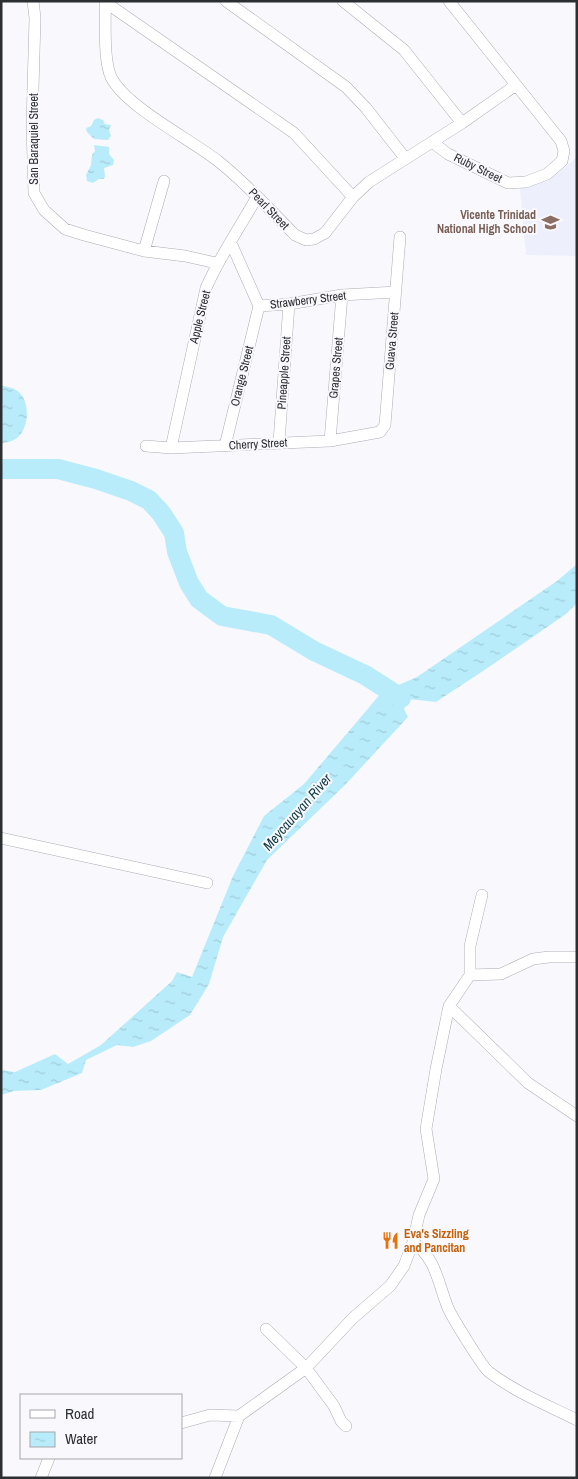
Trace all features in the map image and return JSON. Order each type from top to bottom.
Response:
[{"type":"street","name":"San Baraquiel Street","points":[[33,1],[35,18],[32,124],[34,193],[44,210],[65,229],[84,235],[144,250],[186,256],[216,263]]},
{"type":"street","points":[[226,1],[346,86],[366,108],[405,158]]},
{"type":"street","points":[[343,1],[404,50],[462,123]]},
{"type":"street","points":[[449,1],[516,85]]},
{"type":"street","points":[[105,2],[294,133],[353,197]]},
{"type":"street","name":"Pearl Street","points":[[105,2],[108,66],[117,86],[136,104],[216,159],[242,180],[294,235],[306,240],[314,239],[325,233],[353,197],[369,182],[462,123],[516,85]]},
{"type":"street","name":"Ruby Street","points":[[432,142],[448,154],[508,183],[526,182],[547,174],[562,161],[564,151],[561,142],[516,85]]},
{"type":"street","points":[[144,250],[164,181]]},
{"type":"street","name":"Apple Street","points":[[171,448],[206,288],[216,263],[231,242],[257,197]]},
{"type":"street","name":"Guava Street","points":[[370,435],[380,432],[385,425],[400,237]]},
{"type":"street","name":"Strawberry Street","points":[[231,242],[259,306],[290,304],[342,295],[396,292]]},
{"type":"street","name":"Grapes Street","points":[[330,441],[342,295]]},
{"type":"street","name":"Pineapple Street","points":[[279,442],[290,304]]},
{"type":"street","name":"Orange Street","points":[[225,446],[259,306]]},
{"type":"street","name":"Cherry Street","points":[[146,446],[171,448],[330,441],[370,435]]},
{"type":"street","points":[[1,838],[207,883]]},
{"type":"street","points":[[215,1478],[239,1416],[306,1368],[353,1318],[390,1286],[404,1266],[413,1242],[419,1215],[434,1179],[426,1129],[449,1006],[470,975],[470,946],[482,895]]},
{"type":"street","points":[[470,975],[500,974],[533,959],[577,957]]},
{"type":"street","points":[[449,1006],[528,1083],[577,1116]]},
{"type":"street","points":[[413,1242],[423,1249],[433,1264],[449,1309],[487,1371],[528,1396],[577,1420]]},
{"type":"street","points":[[266,1329],[306,1368],[346,1426]]},
{"type":"street","points":[[182,1422],[210,1415],[239,1416]]},
{"type":"street","points":[[41,1478],[49,1459]]},
{"type":"shaded area","name":"Vicente Trinidad National High School","points":[[577,157],[577,256],[526,255],[520,189],[556,175]]},
{"type":"water","points":[[98,118],[103,120],[105,124],[111,125],[109,130],[111,136],[108,140],[94,139],[87,132],[86,128],[91,126],[94,120]]},
{"type":"water","points":[[94,145],[109,147],[109,154],[114,160],[113,165],[104,168],[104,179],[99,179],[93,183],[87,181],[86,175],[95,151]]},
{"type":"water","points":[[1,385],[14,389],[21,394],[26,405],[27,419],[23,431],[17,438],[1,444]]},
{"type":"water","name":"Meycauayan River","points":[[577,564],[577,603],[566,614],[436,702],[408,699],[404,709],[408,717],[345,785],[267,860],[223,937],[209,984],[190,1015],[151,1041],[133,1047],[117,1045],[86,1060],[82,1073],[41,1090],[14,1091],[1,1095],[1,1070],[15,1072],[55,1054],[68,1064],[101,1045],[172,981],[177,972],[192,977],[233,876],[264,816],[304,784],[382,692],[417,677],[557,581]]},
{"type":"waterway","points":[[1,469],[58,469],[96,479],[131,491],[149,500],[161,513],[174,533],[177,552],[189,583],[199,599],[222,616],[271,625],[314,651],[365,675],[401,698]]},
{"type":"place","name":"Vicente Trinidad National High School","points":[[550,222]]},
{"type":"place","name":"Eva's Sizzling and Pancitan","points":[[390,1241]]}]
